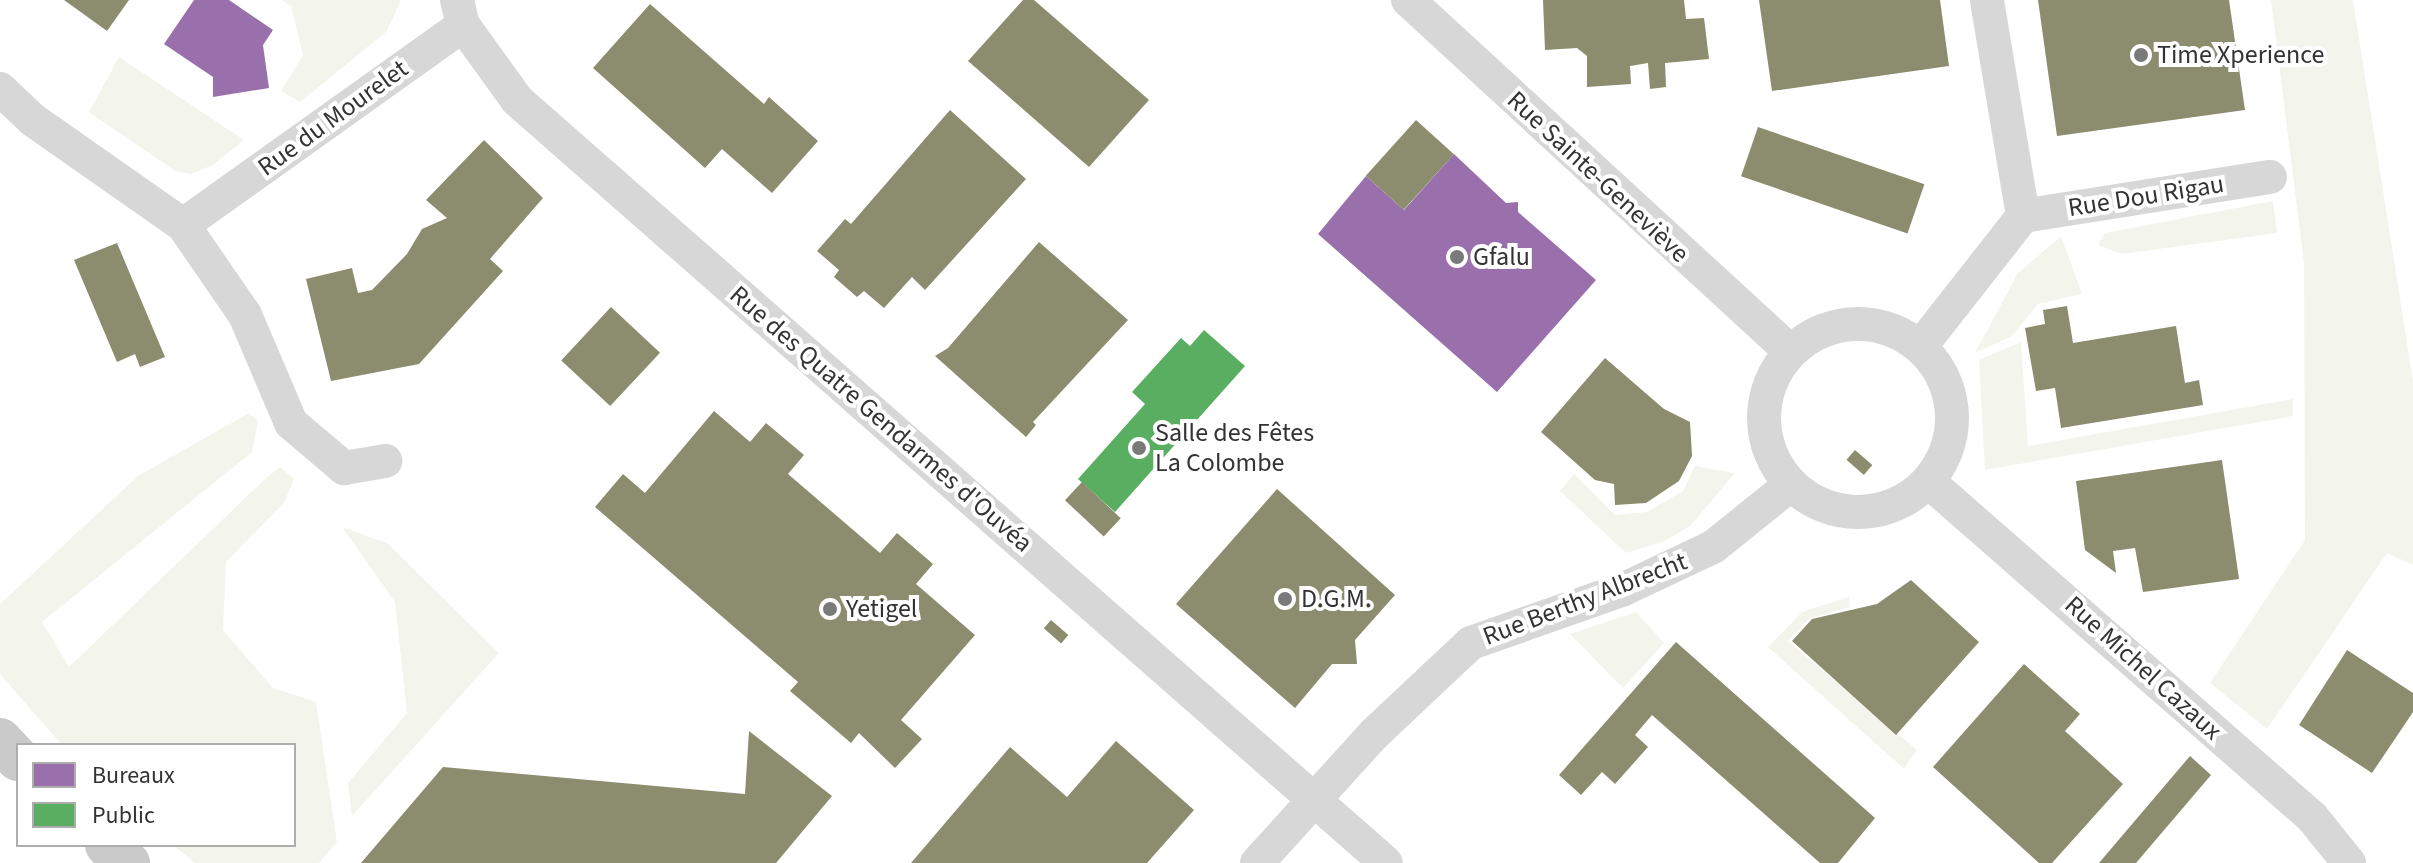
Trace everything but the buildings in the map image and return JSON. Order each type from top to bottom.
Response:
[{"type":"main road","points":[[0,740],[16,757]]},
{"type":"main road","points":[[109,847],[128,863]]},
{"type":"street","name":"Rue Sainte-Geneviève","points":[[1408,0],[1790,351]]},
{"type":"street","points":[[1921,346],[2023,216],[1987,0]]},
{"type":"street","name":"Rue du Mourelet","points":[[183,225],[460,12]]},
{"type":"street","name":"Rue des Quatre Gendarmes d'Ouvéa","points":[[460,12],[517,100],[1386,863]]},
{"type":"street","points":[[0,89],[33,120],[183,225],[245,315],[291,423],[344,468],[385,461]]},
{"type":"street","name":"Rue Dou Rigau","points":[[2023,216],[2270,177]]},
{"type":"street","points":[[1869,323],[1896,331],[1921,346],[1945,383],[1953,427],[1945,456],[1929,482],[1890,506],[1844,512],[1815,503],[1790,485],[1773,460],[1764,432],[1764,403],[1773,375],[1790,351],[1813,334],[1840,324],[1869,323]]},
{"type":"street","name":"Rue Michel Cazaux","points":[[1929,482],[2312,817],[2349,863]]},
{"type":"street","name":"Rue Berthy Albrecht","points":[[1257,863],[1374,734],[1471,643],[1624,589],[1713,547],[1790,485]]},
{"type":"shaded area","points":[[282,0],[400,0],[386,32],[300,102],[281,91],[303,55],[291,6]]},
{"type":"shaded area","points":[[2271,0],[2353,0],[2413,381],[2413,565],[2387,553],[2267,729],[2210,683],[2305,540],[2304,263]]},
{"type":"shaded area","points":[[119,57],[244,140],[213,165],[191,174],[175,171],[89,112]]},
{"type":"shaded area","points":[[2273,201],[2277,233],[2122,254],[2098,245],[2105,233]]},
{"type":"shaded area","points":[[2061,236],[2082,294],[2038,304],[2012,336],[1975,353],[2018,273]]},
{"type":"shaded area","points":[[2021,342],[2028,446],[2293,399],[2293,416],[1985,470],[1979,360]]},
{"type":"shaded area","points":[[249,413],[258,421],[252,452],[42,622],[69,667],[266,478],[280,467],[294,479],[284,503],[226,562],[223,630],[273,688],[316,702],[337,842],[319,863],[195,863],[175,847],[296,847],[296,743],[60,743],[0,674],[0,604],[138,476]]},
{"type":"shaded area","points":[[1695,466],[1735,473],[1690,526],[1665,541],[1626,553],[1560,491],[1574,474],[1615,515],[1647,512],[1683,491]]},
{"type":"shaded area","points":[[342,527],[387,543],[499,653],[352,816],[348,783],[407,713],[395,602]]},
{"type":"shaded area","points":[[1849,597],[1850,607],[1809,619],[1788,641],[1917,750],[1904,769],[1768,647],[1802,612]]},
{"type":"shaded area","points":[[1636,612],[1664,643],[1623,688],[1570,634]]},
{"type":"place","name":"Time Xperience","points":[[2141,55]]},
{"type":"place","name":"Gfalu","points":[[1457,257]]},
{"type":"place","name":"Salle des Fêtes La Colombe","points":[[1139,448]]},
{"type":"place","name":"D.G.M.","points":[[1285,599]]},
{"type":"place","name":"Yetigel","points":[[830,609]]}]
